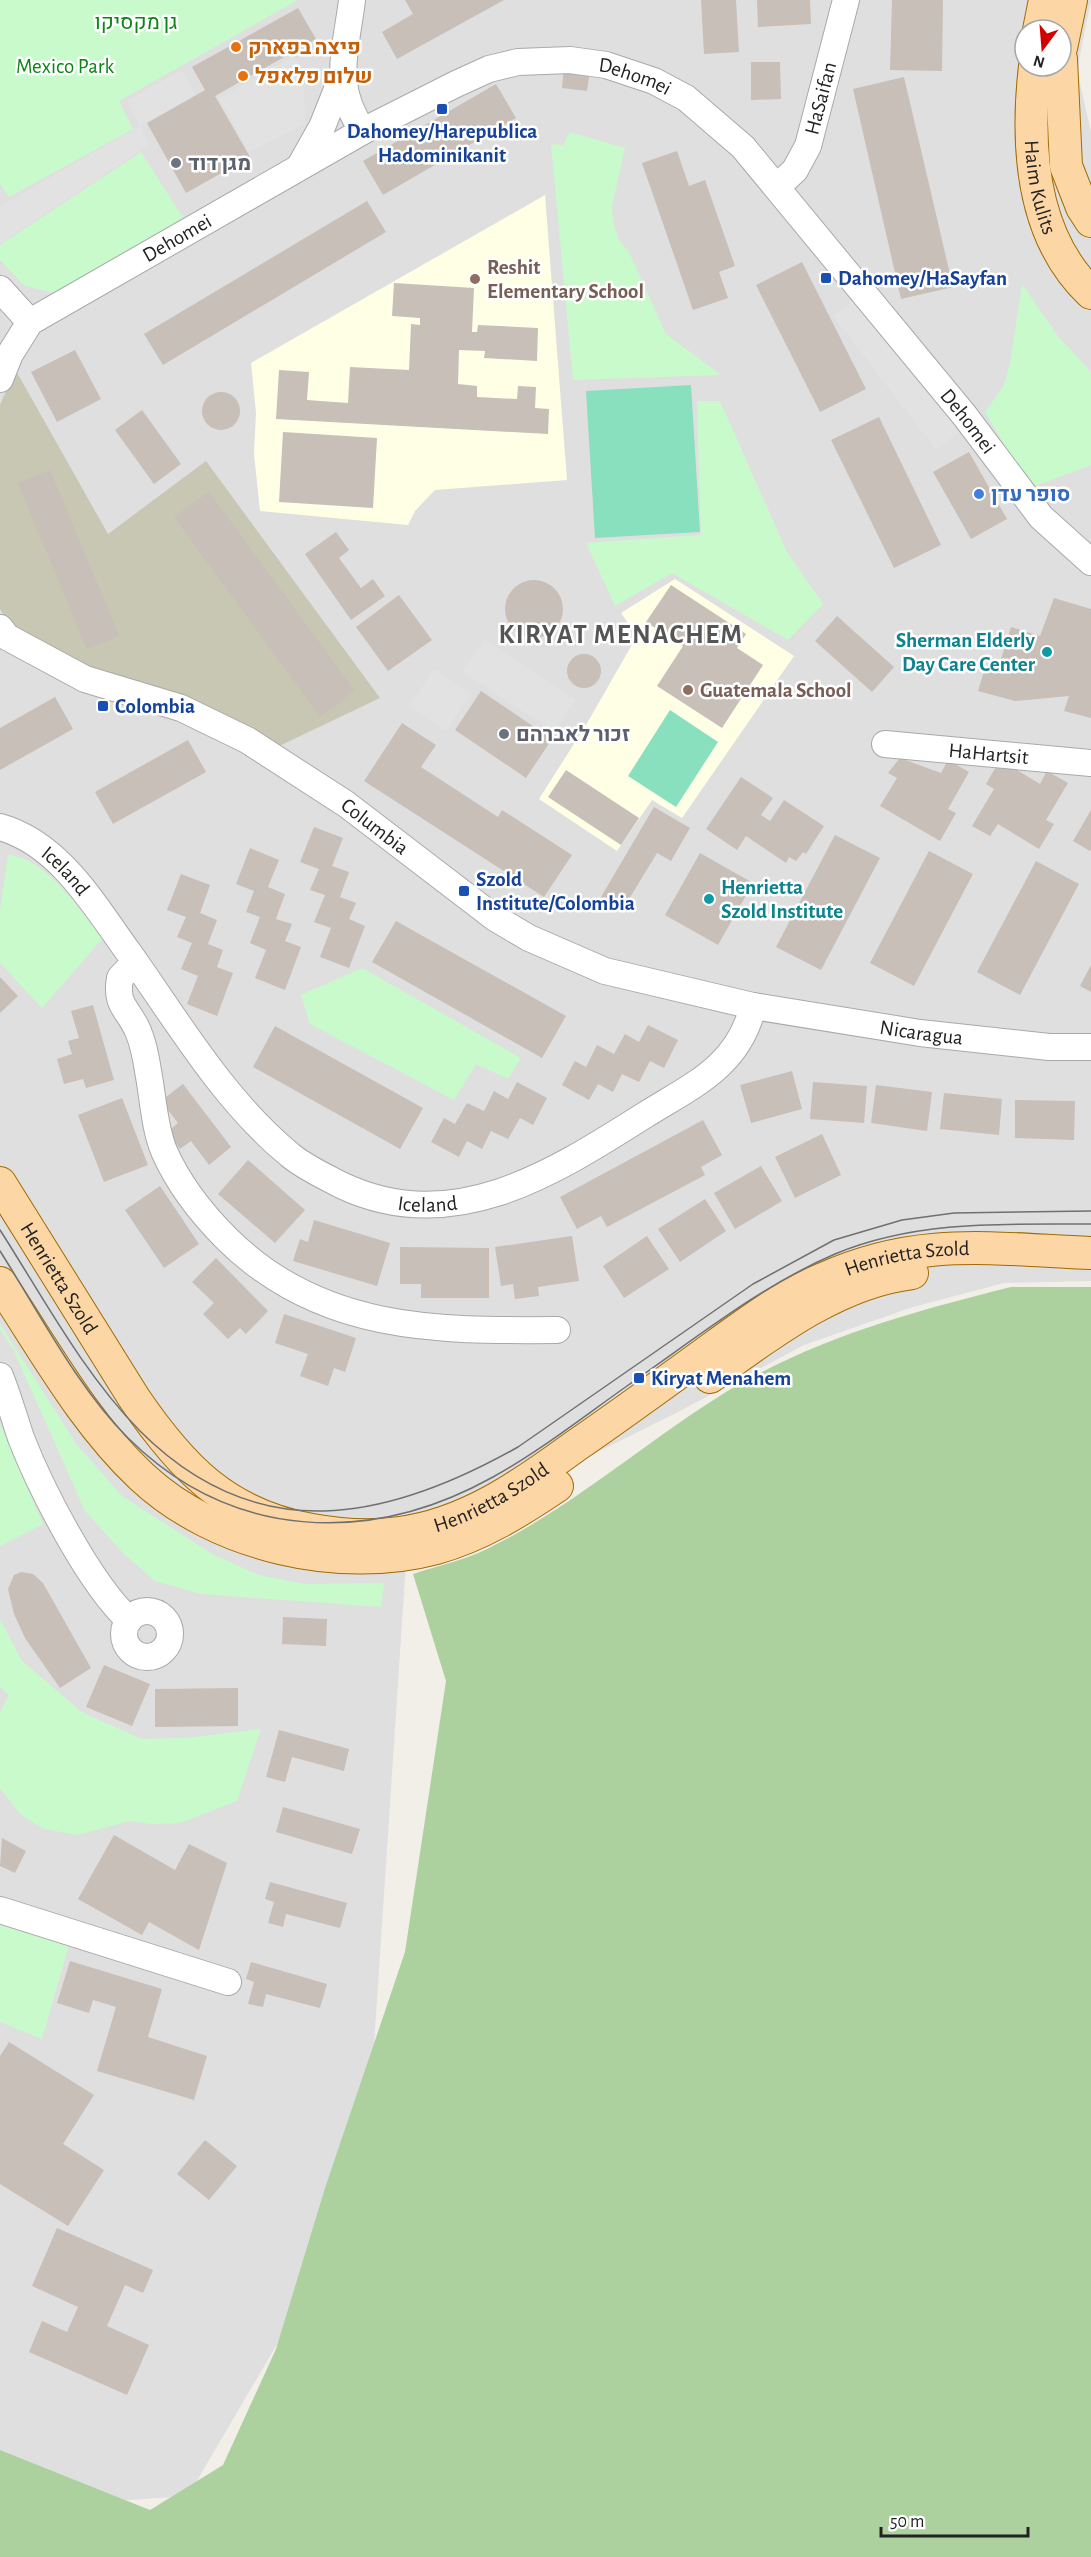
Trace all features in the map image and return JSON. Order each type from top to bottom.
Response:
[{"type":"main road","points":[[1041,18],[1045,0]]},
{"type":"main road","points":[[1067,18],[1071,0]]},
{"type":"main road","name":"Haim Kulits","points":[[1035,78],[1033,177],[1047,228],[1077,279],[1091,293]]},
{"type":"main road","name":"Haim Kulits","points":[[1062,78],[1066,166],[1082,207],[1091,221]]},
{"type":"main road","name":"Henrietta Szold","points":[[0,1183],[154,1428],[194,1474],[234,1503],[262,1516],[304,1529],[347,1535],[400,1533],[439,1524],[481,1507],[542,1470],[751,1320],[821,1280],[856,1265],[903,1252],[948,1247],[1091,1253]]},
{"type":"main road","name":"Henrietta Szold","points":[[0,1283],[95,1425],[144,1479],[205,1520],[238,1535],[275,1548],[314,1554],[363,1557],[401,1555],[437,1548],[478,1532],[518,1512],[777,1330],[842,1294],[896,1275],[955,1268],[1008,1268],[1091,1274]]},
{"type":"street","points":[[297,169],[311,149],[342,77],[352,0]]},
{"type":"street","name":"HaSaifan","points":[[778,186],[795,170],[808,146],[846,0]]},
{"type":"street","name":"Dehomei","points":[[30,322],[363,131],[489,69],[538,60],[570,60],[606,65],[629,72],[686,98],[743,147],[778,186],[965,416],[1041,517],[1091,562]]},
{"type":"street","points":[[342,77],[348,107],[363,131]]},
{"type":"street","points":[[0,289],[30,322],[10,354],[0,380]]},
{"type":"street","name":"Columbia","points":[[0,628],[7,637],[85,679],[180,708],[247,741],[346,804],[453,887],[530,938],[605,971],[753,1006]]},
{"type":"street","name":"HaHartsit","points":[[885,744],[1091,763]]},
{"type":"street","name":"Iceland","points":[[0,827],[16,832],[66,869],[224,1086],[254,1121],[291,1156],[356,1192],[382,1201],[407,1205],[463,1202],[490,1196],[542,1176],[600,1143],[711,1073],[744,1038],[753,1006]]},
{"type":"street","points":[[135,962],[120,978],[119,1002],[138,1031],[145,1053],[164,1149],[183,1184],[210,1221],[242,1253],[268,1275],[307,1297],[366,1317],[418,1327],[458,1330],[557,1330]]},
{"type":"street","name":"Nicaragua","points":[[753,1006],[920,1033],[1049,1047],[1091,1047]]},
{"type":"street","points":[[0,1376],[21,1437],[49,1498],[113,1606],[129,1620]]},
{"type":"street","points":[[0,1910],[228,1982]]},
{"type":"shaded area","points":[[0,0],[1091,0],[1077,70],[1091,132],[1091,1281],[1004,1283],[913,1307],[804,1345],[682,1410],[407,1547],[364,2196],[188,2496],[0,2509]]},
{"type":"shaded area","points":[[294,56],[304,73],[305,124],[249,152],[219,99]]},
{"type":"shaded area","points":[[182,70],[196,96],[141,125],[149,145],[0,244],[0,206],[140,126],[127,100]]},
{"type":"shaded area","name":"Reshit Elementary School","points":[[545,195],[567,480],[435,490],[415,511],[408,525],[260,511],[254,454],[256,413],[251,363]]},
{"type":"shaded area","points":[[857,297],[960,431],[936,450],[833,316]]},
{"type":"shaded area","points":[[15,369],[108,534],[206,461],[380,698],[275,748],[91,670],[13,632],[0,609],[0,405]]},
{"type":"shaded area","name":"Guatemala School","points":[[675,579],[794,656],[682,818],[652,800],[617,851],[539,799],[586,725],[637,636],[621,613]]},
{"type":"shaded area","points":[[484,639],[576,700],[554,732],[462,671]]},
{"type":"shaded area","points":[[434,669],[471,694],[446,731],[409,706]]},
{"type":"green space","name":"Mexico Park","points":[[0,0],[298,0],[119,101],[133,129],[9,197],[0,184]]},
{"type":"green space","points":[[570,132],[625,148],[612,206],[613,222],[619,240],[629,252],[666,334],[721,375],[573,380],[551,144],[563,145]]},
{"type":"green space","points":[[141,152],[185,221],[55,293],[25,286],[0,260],[0,245]]},
{"type":"green space","points":[[1022,284],[1057,335],[1091,372],[1091,465],[1030,488],[985,412],[1003,387],[1010,364]]},
{"type":"green space","points":[[691,385],[700,532],[595,538],[586,391]]},
{"type":"green space","points":[[697,401],[720,401],[787,552],[823,604],[788,640],[672,573],[615,606],[586,543],[701,535]]},
{"type":"green space","points":[[670,710],[718,742],[676,807],[628,776]]},
{"type":"green space","points":[[8,855],[22,858],[49,875],[73,900],[103,938],[42,1008],[0,963],[0,909]]},
{"type":"green space","points":[[362,968],[521,1058],[508,1079],[476,1064],[454,1100],[310,1024],[301,995]]},
{"type":"green space","points":[[1011,1287],[1091,1287],[1091,2557],[0,2557],[0,2450],[150,2510],[223,2465],[276,2349],[325,2188],[405,1952],[446,1681],[413,1574],[478,1553],[519,1532],[579,1494],[696,1411],[726,1392],[794,1356],[901,1317]]},
{"type":"green space","points":[[0,1324],[77,1445],[122,1496],[214,1555],[259,1575],[305,1584],[384,1583],[381,1607],[202,1594],[155,1581],[124,1554],[85,1511],[14,1351],[0,1329]]},
{"type":"green space","points":[[0,1424],[43,1524],[0,1546]]},
{"type":"green space","points":[[0,1619],[22,1661],[83,1713],[142,1739],[187,1738],[261,1729],[237,1801],[180,1823],[152,1824],[130,1821],[78,1835],[44,1829],[21,1815],[0,1788],[0,1712],[9,1695],[0,1687]]},
{"type":"green space","points":[[0,1916],[71,1938],[42,2039],[0,2022]]},
{"type":"building","points":[[405,0],[504,0],[397,59],[382,32],[413,14]]},
{"type":"building","points":[[701,0],[736,0],[739,52],[704,54]]},
{"type":"building","points":[[757,0],[810,0],[811,24],[758,27]]},
{"type":"building","points":[[892,0],[943,0],[942,71],[890,70]]},
{"type":"building","points":[[298,8],[316,39],[215,96],[250,157],[186,193],[147,123],[205,90],[192,67]]},
{"type":"building","points":[[751,62],[780,62],[781,99],[751,100]]},
{"type":"building","points":[[564,67],[590,70],[587,91],[562,88]]},
{"type":"building","points":[[904,77],[953,287],[901,299],[853,89]]},
{"type":"building","points":[[496,84],[516,118],[383,195],[363,161]]},
{"type":"building","points":[[677,151],[689,186],[705,180],[735,266],[719,272],[728,298],[693,310],[642,163]]},
{"type":"building","points":[[367,201],[386,232],[163,365],[144,334]]},
{"type":"building","points":[[802,262],[866,389],[820,412],[756,285]]},
{"type":"building","points":[[394,283],[474,288],[472,332],[477,332],[478,325],[538,328],[537,361],[484,358],[485,351],[459,350],[458,384],[477,386],[477,397],[517,399],[518,386],[536,387],[535,408],[549,409],[548,434],[276,419],[279,370],[309,372],[307,400],[348,403],[350,367],[409,370],[411,324],[420,325],[420,318],[392,316]]},
{"type":"building","points":[[75,350],[101,399],[57,422],[31,372]]},
{"type":"building","points":[[221,392],[235,397],[240,411],[235,425],[221,430],[207,425],[202,411],[207,397]]},
{"type":"building","points":[[142,410],[181,464],[154,484],[115,430]]},
{"type":"building","points":[[879,417],[941,545],[894,568],[831,440]]},
{"type":"building","points":[[283,432],[377,438],[373,508],[279,502]]},
{"type":"building","points":[[969,452],[1007,519],[971,539],[933,472]]},
{"type":"building","points":[[50,470],[119,636],[87,649],[18,483]]},
{"type":"building","points":[[209,492],[355,691],[320,717],[174,517]]},
{"type":"building","points":[[336,532],[349,550],[339,558],[361,588],[373,579],[385,596],[351,620],[305,554]]},
{"type":"building","points":[[528,580],[540,580],[555,588],[563,603],[563,615],[555,630],[540,638],[528,638],[513,630],[505,615],[505,603],[513,588]]},
{"type":"building","points":[[671,585],[746,634],[737,648],[763,665],[722,728],[657,686],[683,646],[646,622]]},
{"type":"building","points":[[399,595],[432,640],[388,671],[356,627]]},
{"type":"building","name":"Sherman Elderly Day Care Center","points":[[1054,598],[1091,609],[1091,718],[1064,711],[1069,696],[1015,701],[978,691],[985,668],[997,672],[1011,627],[1040,636]]},
{"type":"building","points":[[837,616],[894,667],[872,692],[815,641]]},
{"type":"building","points":[[584,654],[596,659],[601,671],[596,683],[584,688],[572,683],[567,671],[572,659]]},
{"type":"building","name":"זכור לאברהם","points":[[481,691],[552,739],[526,778],[455,730]]},
{"type":"building","points":[[55,697],[73,729],[0,770],[0,728]]},
{"type":"building","points":[[402,723],[436,745],[421,767],[498,817],[502,810],[572,855],[544,897],[364,781]]},
{"type":"building","points":[[188,740],[206,772],[113,824],[95,792]]},
{"type":"building","points":[[900,758],[941,773],[948,760],[969,772],[948,809],[956,813],[940,841],[880,806],[897,778],[888,773]]},
{"type":"building","points":[[1000,760],[1040,784],[1047,771],[1068,783],[1046,820],[1054,824],[1039,849],[998,824],[990,836],[972,826],[994,789],[986,784]]},
{"type":"building","points":[[566,770],[639,818],[621,845],[548,797]]},
{"type":"building","points":[[741,777],[773,798],[761,815],[770,821],[784,800],[824,826],[806,854],[803,852],[796,861],[789,857],[786,863],[746,836],[737,850],[706,829]]},
{"type":"building","points":[[654,807],[690,828],[671,861],[657,853],[629,899],[620,894],[614,904],[601,897]]},
{"type":"building","points":[[1091,810],[1091,850],[1090,851],[1073,841]]},
{"type":"building","points":[[314,827],[343,838],[332,866],[349,872],[340,897],[356,903],[349,919],[365,926],[349,968],[320,957],[331,928],[314,922],[325,895],[310,890],[319,869],[300,862]]},
{"type":"building","points":[[835,835],[880,858],[821,970],[776,947]]},
{"type":"building","points":[[250,848],[279,860],[268,887],[285,894],[276,919],[292,924],[285,941],[301,947],[285,990],[255,978],[266,950],[250,943],[260,917],[246,912],[254,891],[236,884]]},
{"type":"building","points":[[929,851],[973,874],[914,986],[870,963]]},
{"type":"building","name":"Henrietta Szold Institute","points":[[700,853],[753,883],[718,945],[665,915]]},
{"type":"building","points":[[1036,861],[1079,884],[1020,995],[977,972]]},
{"type":"building","points":[[181,874],[210,885],[200,913],[217,920],[208,944],[223,950],[217,967],[233,973],[217,1016],[187,1004],[198,976],[181,969],[192,943],[177,937],[186,917],[167,910]]},
{"type":"building","points":[[396,921],[566,1016],[542,1058],[372,962]]},
{"type":"building","points":[[1091,965],[1091,992],[1080,986]]},
{"type":"building","points":[[0,977],[18,996],[0,1013]]},
{"type":"building","points":[[93,1005],[114,1080],[86,1088],[83,1079],[64,1084],[57,1059],[72,1054],[68,1041],[79,1038],[71,1011]]},
{"type":"building","points":[[648,1025],[678,1040],[664,1068],[650,1061],[639,1082],[622,1074],[613,1092],[598,1084],[589,1100],[562,1085],[575,1061],[586,1067],[597,1045],[614,1054],[625,1034],[639,1042]]},
{"type":"building","points":[[275,1026],[423,1108],[400,1149],[253,1067]]},
{"type":"building","points":[[792,1071],[802,1109],[751,1123],[740,1085]]},
{"type":"building","points":[[517,1082],[547,1098],[533,1125],[520,1118],[508,1139],[491,1131],[482,1149],[467,1141],[459,1157],[431,1142],[444,1118],[455,1124],[467,1103],[484,1111],[494,1091],[508,1099]]},
{"type":"building","points":[[813,1082],[867,1086],[864,1123],[810,1119]]},
{"type":"building","points":[[183,1084],[231,1147],[209,1165],[191,1141],[180,1149],[167,1132],[178,1123],[161,1101]]},
{"type":"building","points":[[876,1085],[932,1092],[927,1131],[871,1123]]},
{"type":"building","points":[[944,1093],[1002,1099],[999,1135],[940,1129]]},
{"type":"building","points":[[122,1098],[148,1165],[104,1182],[78,1115]]},
{"type":"building","points":[[1015,1100],[1075,1101],[1074,1140],[1015,1138]]},
{"type":"building","points":[[703,1120],[722,1155],[701,1167],[705,1175],[607,1227],[601,1216],[577,1229],[560,1197]]},
{"type":"building","points":[[822,1134],[841,1175],[795,1198],[775,1157]]},
{"type":"building","points":[[248,1160],[305,1210],[275,1243],[218,1194]]},
{"type":"building","points":[[761,1166],[782,1201],[735,1229],[714,1193]]},
{"type":"building","points":[[160,1186],[199,1244],[164,1268],[125,1210]]},
{"type":"building","points":[[705,1199],[726,1231],[680,1262],[658,1229]]},
{"type":"building","points":[[314,1220],[390,1243],[377,1286],[293,1261],[300,1239],[308,1242]]},
{"type":"building","points":[[572,1236],[579,1281],[538,1287],[539,1296],[515,1299],[513,1284],[501,1286],[495,1247]]},
{"type":"building","points":[[647,1236],[669,1269],[624,1298],[603,1266]]},
{"type":"building","points":[[400,1247],[489,1248],[489,1298],[421,1298],[421,1284],[400,1284]]},
{"type":"building","points":[[216,1258],[268,1311],[246,1334],[240,1328],[228,1339],[203,1314],[214,1303],[192,1282]]},
{"type":"building","points":[[284,1314],[356,1338],[345,1372],[334,1368],[328,1386],[300,1376],[308,1354],[275,1343]]},
{"type":"building","points":[[21,1572],[33,1574],[43,1583],[91,1668],[60,1688],[25,1638],[14,1614],[8,1589],[14,1575]]},
{"type":"building","points":[[283,1617],[327,1619],[326,1646],[282,1644]]},
{"type":"building","points":[[104,1665],[150,1684],[132,1726],[86,1707]]},
{"type":"building","points":[[238,1688],[238,1726],[155,1727],[155,1689]]},
{"type":"building","points":[[279,1730],[349,1749],[344,1771],[292,1757],[285,1782],[266,1777]]},
{"type":"building","points":[[283,1807],[360,1829],[352,1854],[276,1832]]},
{"type":"building","points":[[114,1835],[175,1870],[189,1844],[227,1863],[199,1950],[149,1922],[142,1935],[78,1899]]},
{"type":"building","points":[[2,1838],[26,1851],[15,1873],[0,1866]]},
{"type":"building","points":[[270,1882],[347,1903],[340,1928],[286,1914],[283,1927],[268,1923],[274,1902],[265,1899]]},
{"type":"building","points":[[70,1961],[162,1989],[148,2037],[207,2056],[194,2100],[97,2071],[116,2007],[93,2000],[89,2013],[57,2003]]},
{"type":"building","points":[[251,1962],[327,1984],[320,2008],[266,1994],[263,2007],[248,2004],[254,1982],[246,1979]]},
{"type":"building","points":[[9,2042],[94,2095],[63,2144],[104,2170],[68,2226],[0,2184],[0,2056]]},
{"type":"building","points":[[205,2140],[237,2166],[209,2200],[177,2174]]},
{"type":"building","points":[[57,2228],[153,2270],[143,2293],[125,2285],[107,2326],[149,2345],[127,2395],[29,2352],[42,2321],[67,2332],[78,2307],[32,2286]]},
{"type":"tram line","points":[[0,1230],[82,1360],[100,1385],[140,1431],[185,1469],[230,1494],[277,1507],[324,1511],[372,1506],[420,1492],[469,1472],[518,1447],[753,1284],[834,1240],[902,1220],[954,1213],[1091,1211]]},
{"type":"tram line","points":[[0,1251],[75,1373],[92,1396],[128,1438],[168,1472],[211,1497],[256,1513],[303,1522],[350,1522],[398,1514],[446,1499],[493,1477],[544,1445],[702,1332],[754,1298],[807,1267],[835,1254],[897,1235],[961,1226],[1091,1224]]},
{"type":"place","name":"פיצה בפארק","points":[[236,47]]},
{"type":"place","name":"שלום פלאפל","points":[[243,76]]},
{"type":"place","name":"Dahomey/Harepublica Hadominikanit","points":[[442,109]]},
{"type":"place","name":"מגן דוד","points":[[176,163]]},
{"type":"place","name":"Dahomey/HaSayfan","points":[[826,278]]},
{"type":"place","name":"Reshit Elementary School","points":[[475,279]]},
{"type":"place","name":"סופר עדן","points":[[979,494]]},
{"type":"place","name":"Sherman Elderly Day Care Center","points":[[1047,652]]},
{"type":"place","name":"Guatemala School","points":[[688,690]]},
{"type":"place","name":"Colombia","points":[[103,706]]},
{"type":"place","name":"זכור לאברהם","points":[[504,734]]},
{"type":"place","name":"Szold Institute/Colombia","points":[[464,891]]},
{"type":"place","name":"Henrietta Szold Institute","points":[[709,899]]},
{"type":"place","name":"Kiryat Menahem","points":[[639,1378]]},
{"type":"district","name":"KIRYAT MENACHEM","points":[[621,634]]},
{"type":"park label","name":"גן מקסיקו","points":[[136,22]]}]
